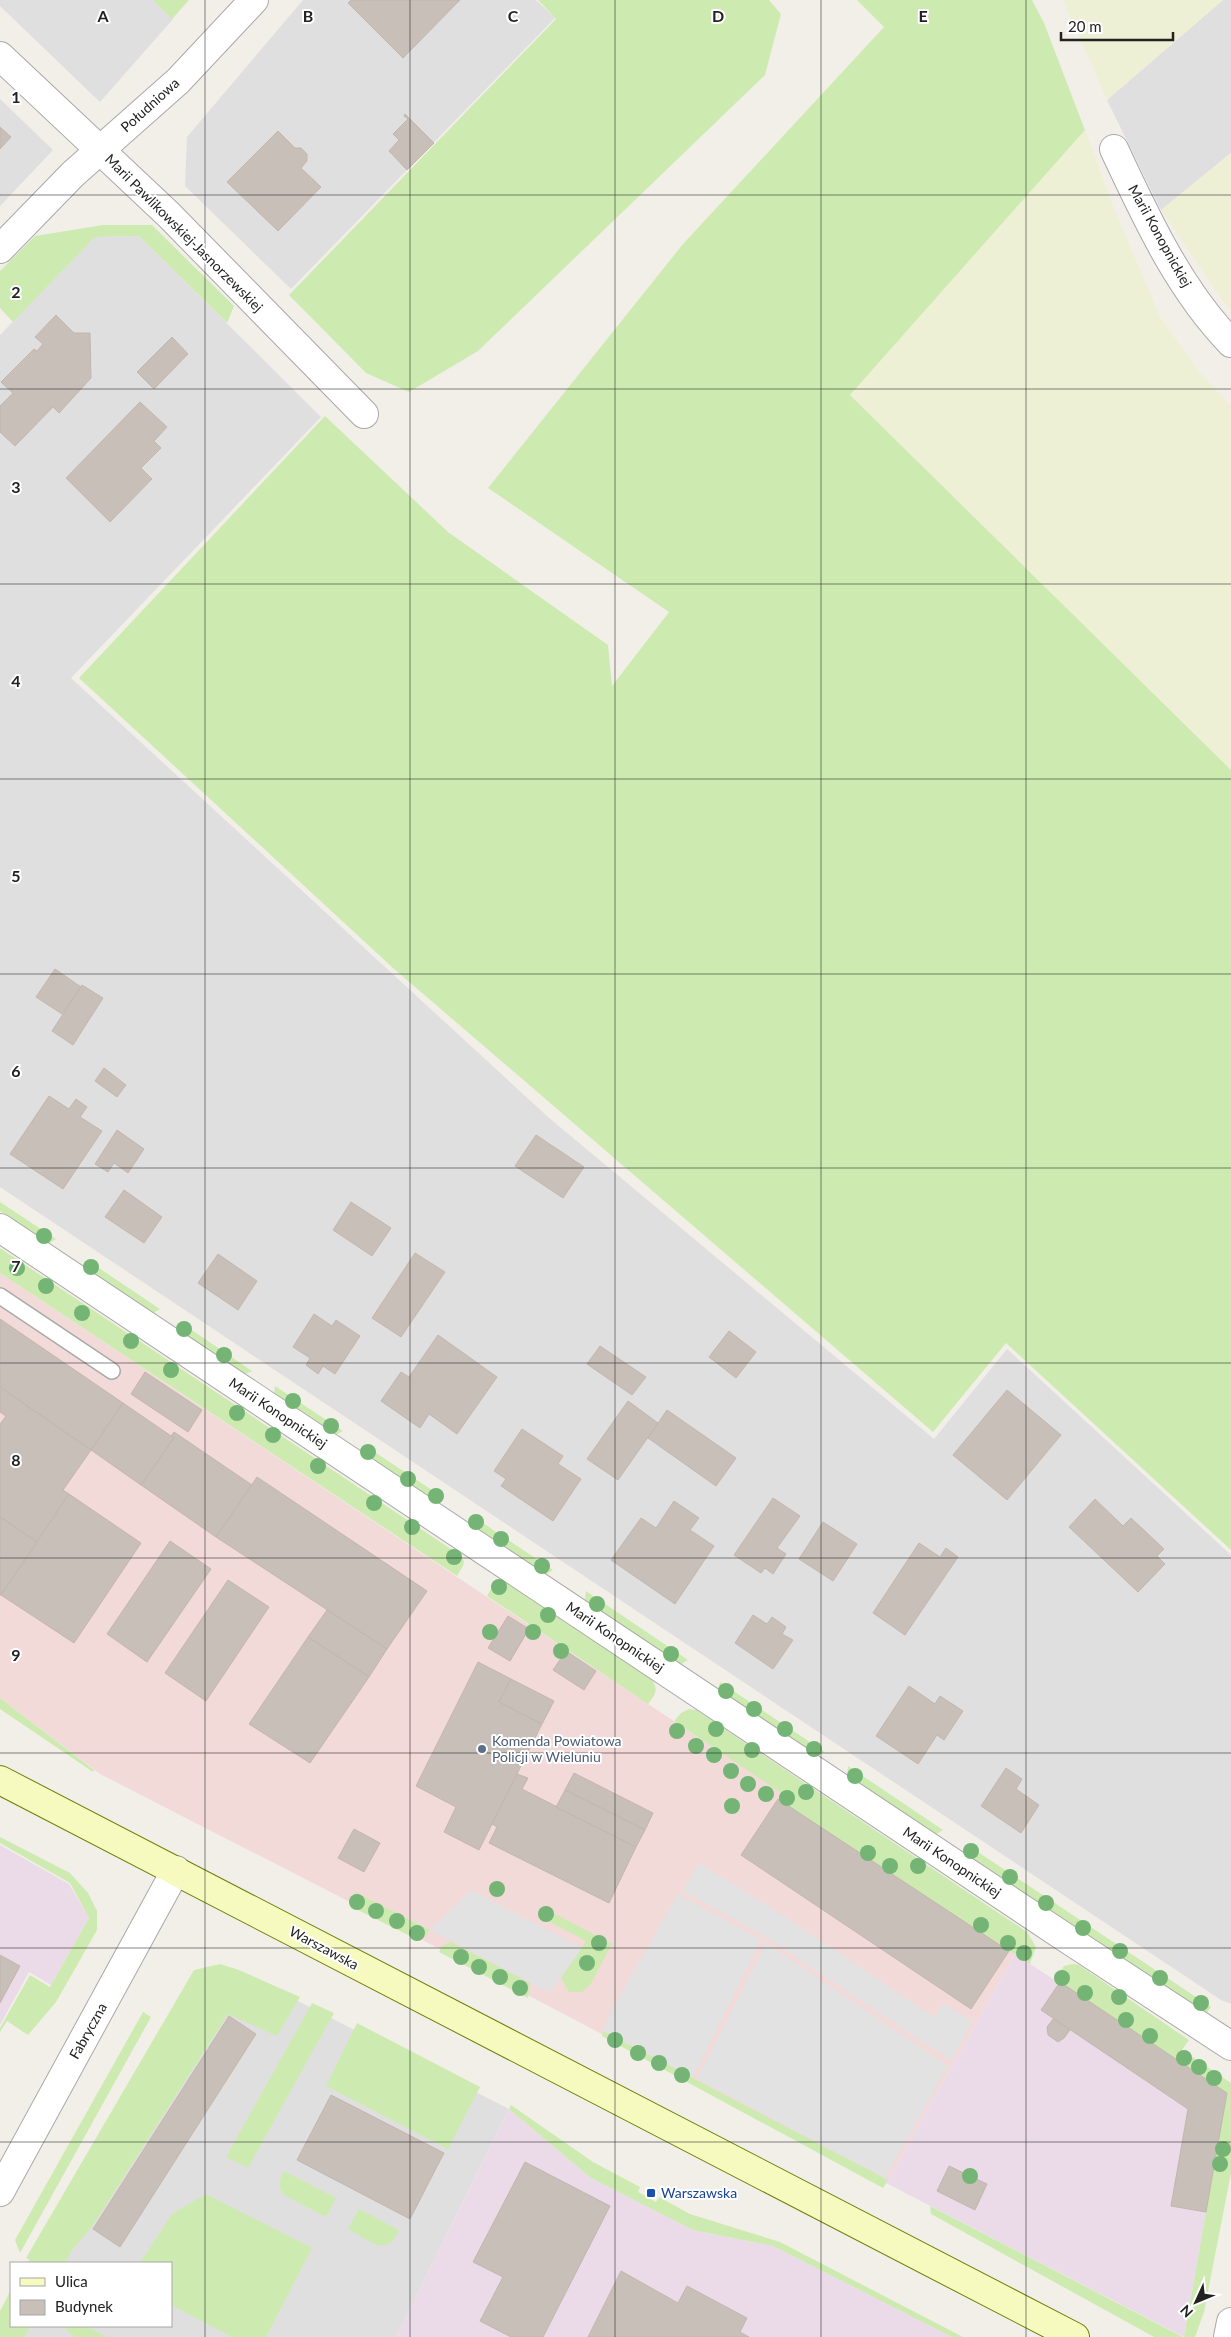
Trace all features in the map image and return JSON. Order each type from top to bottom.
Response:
[{"type":"main road","name":"Warszawska","points":[[0,1780],[1075,2337]]},
{"type":"street","name":"Południowa","points":[[0,249],[100,150],[178,80],[254,0]]},
{"type":"street","name":"Marii Pawlikowskiej-Jasnorzewskiej","points":[[0,56],[169,215],[364,414]]},
{"type":"street","name":"Marii Konopnickiej","points":[[1114,149],[1170,261],[1197,301],[1231,343]]},
{"type":"street","name":"Marii Konopnickiej","points":[[0,1228],[1054,1931],[1231,2046]]},
{"type":"street","name":"Fabryczna","points":[[0,2192],[176,1870]]},
{"type":"street","points":[[1228,2337],[1231,2322]]},
{"type":"lane","points":[[0,1296],[112,1371]]},
{"type":"shaded area","points":[[0,0],[154,0],[173,19],[100,102],[0,6]]},
{"type":"shaded area","points":[[303,0],[536,0],[555,18],[291,289],[185,186],[187,137]]},
{"type":"shaded area","points":[[1223,0],[1231,0],[1231,153],[1161,210],[1107,100]]},
{"type":"shaded area","points":[[0,99],[53,150],[0,206]]},
{"type":"shaded area","points":[[139,236],[321,417],[71,678],[548,1117],[934,1439],[1007,1349],[1231,1555],[1231,2004],[1221,2000],[0,1187],[0,335],[95,237]]},
{"type":"shaded area","points":[[0,1273],[782,1793],[778,1799],[1015,1954],[886,2183],[348,1901],[100,1774],[0,1698]]},
{"type":"shaded area","points":[[0,1845],[69,1884],[89,1918],[51,1985],[29,1972],[0,2025]]},
{"type":"shaded area","points":[[699,1863],[778,1912],[934,2017],[943,2004],[972,2021],[951,2061],[766,1937],[683,1891]]},
{"type":"shaded area","points":[[471,1890],[582,1948],[550,1993],[430,1930]]},
{"type":"shaded area","points":[[678,1894],[761,1940],[693,2077],[603,2031],[613,2007]]},
{"type":"shaded area","points":[[766,1943],[948,2066],[885,2178],[697,2079]]},
{"type":"shaded area","points":[[1015,1954],[1227,2093],[1184,2337],[886,2183]]},
{"type":"shaded area","points":[[247,1975],[509,2109],[396,2337],[0,2337],[0,2319],[10,2327],[172,2327],[172,2262],[28,2262]]},
{"type":"shaded area","points":[[509,2109],[591,2178],[693,2230],[773,2246],[952,2337],[396,2337]]},
{"type":"green space","points":[[153,0],[189,0],[172,19]]},
{"type":"green space","points":[[538,0],[769,0],[781,14],[765,75],[478,351],[409,392],[366,373],[289,295],[556,19]]},
{"type":"green space","points":[[857,0],[1032,0],[1044,23],[1085,130],[850,395],[1231,770],[1231,1550],[1006,1343],[933,1432],[393,968],[79,678],[325,416],[448,532],[608,645],[612,686],[669,612],[488,488],[683,244],[884,27]]},
{"type":"green space","points":[[1063,0],[1223,0],[1107,100]]},
{"type":"green space","points":[[1085,130],[1111,201],[1160,317],[1201,374],[1231,405],[1231,770],[850,395]]},
{"type":"green space","points":[[1231,153],[1231,309],[1222,300],[1161,210]]},
{"type":"green space","points":[[103,225],[152,225],[234,306],[227,323],[139,236],[95,237],[13,322],[0,308],[0,271],[35,236]]},
{"type":"green space","points":[[0,1202],[56,1239],[48,1244],[0,1211]]},
{"type":"green space","points":[[0,1248],[457,1553],[464,1561],[457,1576],[0,1273]]},
{"type":"green space","points":[[87,1260],[160,1309],[153,1313],[86,1268]]},
{"type":"green space","points":[[180,1322],[253,1371],[245,1374],[179,1330]]},
{"type":"green space","points":[[275,1386],[343,1431],[335,1435],[274,1394]]},
{"type":"green space","points":[[364,1445],[444,1498],[437,1503],[363,1453]]},
{"type":"green space","points":[[474,1517],[553,1570],[545,1575],[472,1525]]},
{"type":"green space","points":[[502,1583],[509,1584],[652,1680],[656,1690],[653,1698],[648,1704],[487,1596],[492,1587]]},
{"type":"green space","points":[[586,1591],[688,1660],[680,1665],[585,1600]]},
{"type":"green space","points":[[720,1682],[825,1752],[816,1756],[718,1692]]},
{"type":"green space","points":[[0,1698],[94,1770],[93,1772],[0,1709]]},
{"type":"green space","points":[[689,1709],[696,1710],[1027,1932],[1036,1947],[1030,1964],[778,1799],[781,1793],[674,1721],[681,1713]]},
{"type":"green space","points":[[848,1766],[943,1830],[935,1835],[847,1776]]},
{"type":"green space","points":[[0,1837],[70,1873],[88,1893],[97,1911],[97,1930],[56,2002],[28,2035],[7,2021],[0,2032],[0,2028],[30,1975],[50,1987],[89,1918],[70,1883],[0,1843]]},
{"type":"green space","points":[[966,1844],[1211,2007],[1206,2014],[965,1853]]},
{"type":"green space","points":[[355,1892],[430,1930],[420,1941],[350,1906]]},
{"type":"green space","points":[[542,1907],[612,1944],[590,1985],[582,1992],[569,1992],[561,1978],[586,1941],[538,1916]]},
{"type":"green space","points":[[451,1942],[530,1983],[528,1998],[439,1952],[442,1946]]},
{"type":"green space","points":[[220,1964],[239,1970],[300,1997],[277,2036],[228,2014],[91,2228],[72,2250],[66,2262],[34,2262],[26,2258],[194,1970]]},
{"type":"green space","points":[[1079,1965],[1189,2040],[1182,2050],[1231,2083],[1231,2173],[1204,2312],[1195,2337],[1184,2337],[1227,2093],[1055,1979],[1064,1966]]},
{"type":"green space","points":[[312,2003],[334,2013],[248,2168],[226,2157]]},
{"type":"green space","points":[[143,2012],[151,2017],[20,2253],[15,2240]]},
{"type":"green space","points":[[357,2023],[480,2087],[448,2149],[326,2086]]},
{"type":"green space","points":[[603,2031],[888,2180],[883,2188],[602,2036]]},
{"type":"green space","points":[[511,2105],[593,2162],[640,2187],[638,2192],[656,2202],[659,2197],[690,2214],[780,2242],[963,2337],[952,2337],[773,2246],[693,2230],[591,2178],[509,2109]]},
{"type":"green space","points":[[284,2171],[336,2198],[326,2217],[284,2195],[280,2183]]},
{"type":"green space","points":[[206,2194],[312,2248],[266,2337],[232,2337],[172,2306],[172,2262],[141,2262],[172,2214]]},
{"type":"green space","points":[[930,2206],[1183,2337],[1154,2337],[931,2214]]},
{"type":"green space","points":[[359,2209],[399,2230],[394,2239],[388,2244],[376,2244],[348,2229]]},
{"type":"green space","points":[[10,2292],[10,2327],[29,2327],[24,2337],[0,2337],[0,2311]]},
{"type":"green space","points":[[67,2327],[88,2327],[107,2337],[76,2337],[66,2330]]},
{"type":"building","points":[[351,0],[460,0],[403,58],[348,3]]},
{"type":"building","points":[[405,114],[434,143],[407,170],[389,151],[399,140],[393,134],[408,119],[404,116]]},
{"type":"building","points":[[0,127],[11,137],[0,149]]},
{"type":"building","points":[[278,131],[295,148],[301,148],[307,154],[307,161],[301,168],[321,187],[278,231],[227,182]]},
{"type":"building","points":[[56,315],[74,333],[90,333],[91,378],[59,413],[53,407],[15,446],[0,432],[0,406],[13,393],[1,382],[34,349],[37,351],[43,344],[35,337]]},
{"type":"building","points":[[172,337],[188,354],[154,389],[137,372]]},
{"type":"building","points":[[140,402],[167,427],[154,441],[161,448],[141,468],[152,479],[110,522],[66,478]]},
{"type":"building","points":[[55,969],[81,987],[62,1014],[36,997]]},
{"type":"building","points":[[82,985],[103,998],[73,1045],[52,1031]]},
{"type":"building","points":[[104,1068],[126,1085],[117,1097],[95,1081]]},
{"type":"building","points":[[49,1096],[69,1109],[76,1099],[87,1107],[80,1117],[102,1131],[63,1189],[10,1154]]},
{"type":"building","points":[[117,1130],[144,1149],[128,1173],[114,1163],[108,1172],[95,1164]]},
{"type":"building","points":[[536,1135],[584,1167],[563,1198],[515,1166]]},
{"type":"building","points":[[124,1190],[162,1217],[144,1243],[105,1217]]},
{"type":"building","points":[[351,1202],[391,1228],[372,1256],[333,1230]]},
{"type":"building","points":[[415,1253],[445,1272],[401,1337],[372,1318]]},
{"type":"building","points":[[218,1254],[257,1281],[238,1310],[198,1283]]},
{"type":"building","points":[[314,1314],[332,1326],[336,1320],[360,1336],[335,1374],[323,1366],[318,1374],[306,1365],[310,1358],[293,1347]]},
{"type":"building","points":[[0,1319],[123,1403],[91,1450],[0,1387]]},
{"type":"building","points":[[729,1331],[756,1352],[736,1378],[709,1357]]},
{"type":"building","points":[[438,1335],[497,1377],[457,1434],[429,1414],[420,1428],[381,1401],[401,1372],[409,1377]]},
{"type":"building","points":[[600,1346],[646,1377],[632,1395],[587,1364]]},
{"type":"building","points":[[145,1372],[202,1410],[188,1432],[131,1394]]},
{"type":"building","points":[[0,1387],[91,1450],[63,1490],[69,1494],[37,1542],[0,1517],[0,1424],[6,1416],[0,1412]]},
{"type":"building","points":[[1007,1390],[1061,1435],[1007,1500],[953,1455]]},
{"type":"building","points":[[628,1401],[658,1423],[618,1480],[587,1459]]},
{"type":"building","points":[[123,1403],[174,1438],[141,1485],[91,1450]]},
{"type":"building","points":[[667,1410],[736,1458],[716,1486],[648,1438]]},
{"type":"building","points":[[522,1429],[563,1456],[558,1464],[581,1479],[553,1521],[501,1486],[506,1479],[494,1471]]},
{"type":"building","points":[[174,1432],[252,1485],[216,1537],[141,1485],[174,1438],[171,1436]]},
{"type":"building","points":[[257,1477],[427,1591],[387,1649],[216,1537]]},
{"type":"building","points":[[69,1494],[141,1543],[74,1643],[1,1595]]},
{"type":"building","points":[[773,1498],[800,1516],[777,1548],[786,1554],[773,1574],[765,1568],[761,1573],[734,1555]]},
{"type":"building","points":[[1095,1499],[1123,1526],[1131,1518],[1164,1549],[1157,1556],[1165,1564],[1138,1592],[1069,1527]]},
{"type":"building","points":[[674,1501],[699,1518],[690,1530],[714,1546],[675,1604],[611,1560],[641,1518],[656,1528]]},
{"type":"building","points":[[0,1517],[37,1542],[1,1595],[0,1595]]},
{"type":"building","points":[[823,1522],[857,1544],[833,1581],[799,1559]]},
{"type":"building","points":[[170,1541],[211,1569],[147,1662],[107,1634]]},
{"type":"building","points":[[919,1543],[940,1557],[946,1548],[958,1557],[905,1635],[873,1613]]},
{"type":"building","points":[[228,1580],[269,1607],[206,1701],[165,1673]]},
{"type":"building","points":[[327,1610],[387,1649],[369,1677],[308,1637]]},
{"type":"building","points":[[753,1615],[767,1624],[772,1617],[786,1627],[782,1634],[793,1640],[773,1669],[735,1643]]},
{"type":"building","points":[[508,1616],[529,1629],[510,1661],[488,1648]]},
{"type":"building","points":[[308,1637],[369,1677],[310,1763],[249,1724]]},
{"type":"building","points":[[566,1651],[596,1671],[584,1690],[553,1670]]},
{"type":"building","name":"Komenda Powiatowa Policji w Wieluniu","points":[[478,1662],[511,1679],[499,1702],[542,1724],[479,1850],[444,1832],[456,1807],[416,1786]]},
{"type":"building","points":[[511,1679],[554,1701],[542,1724],[499,1702]]},
{"type":"building","points":[[909,1686],[935,1704],[940,1696],[963,1711],[944,1740],[937,1735],[918,1764],[876,1736]]},
{"type":"building","points":[[1006,1768],[1022,1779],[1016,1789],[1039,1805],[1021,1833],[981,1806]]},
{"type":"building","points":[[574,1773],[653,1813],[645,1830],[565,1790]]},
{"type":"building","points":[[517,1774],[528,1778],[522,1789],[636,1847],[609,1903],[489,1843],[497,1827],[492,1824]]},
{"type":"building","points":[[565,1790],[645,1830],[636,1847],[556,1807]]},
{"type":"building","points":[[778,1799],[1009,1951],[971,2009],[741,1855]]},
{"type":"building","points":[[354,1829],[380,1843],[364,1872],[338,1858]]},
{"type":"building","points":[[0,1955],[20,1966],[0,2003]]},
{"type":"building","points":[[1060,1982],[1227,2093],[1206,2212],[1171,2206],[1188,2109],[1041,2010]]},
{"type":"building","points":[[229,2016],[256,2034],[120,2247],[93,2229]]},
{"type":"building","points":[[1053,2019],[1070,2030],[1058,2042],[1048,2035],[1047,2027]]},
{"type":"building","points":[[331,2095],[444,2153],[410,2219],[297,2160]]},
{"type":"building","points":[[525,2162],[610,2206],[543,2337],[511,2337],[480,2321],[503,2277],[473,2262]]},
{"type":"building","points":[[949,2166],[987,2184],[975,2210],[937,2191]]},
{"type":"building","points":[[621,2271],[678,2303],[687,2286],[747,2318],[740,2332],[749,2337],[588,2337]]},
{"type":"place","name":"Komenda Powiatowa Policji w Wieluniu","points":[[482,1749]]},
{"type":"place","name":"Warszawska","points":[[651,2193]]}]
